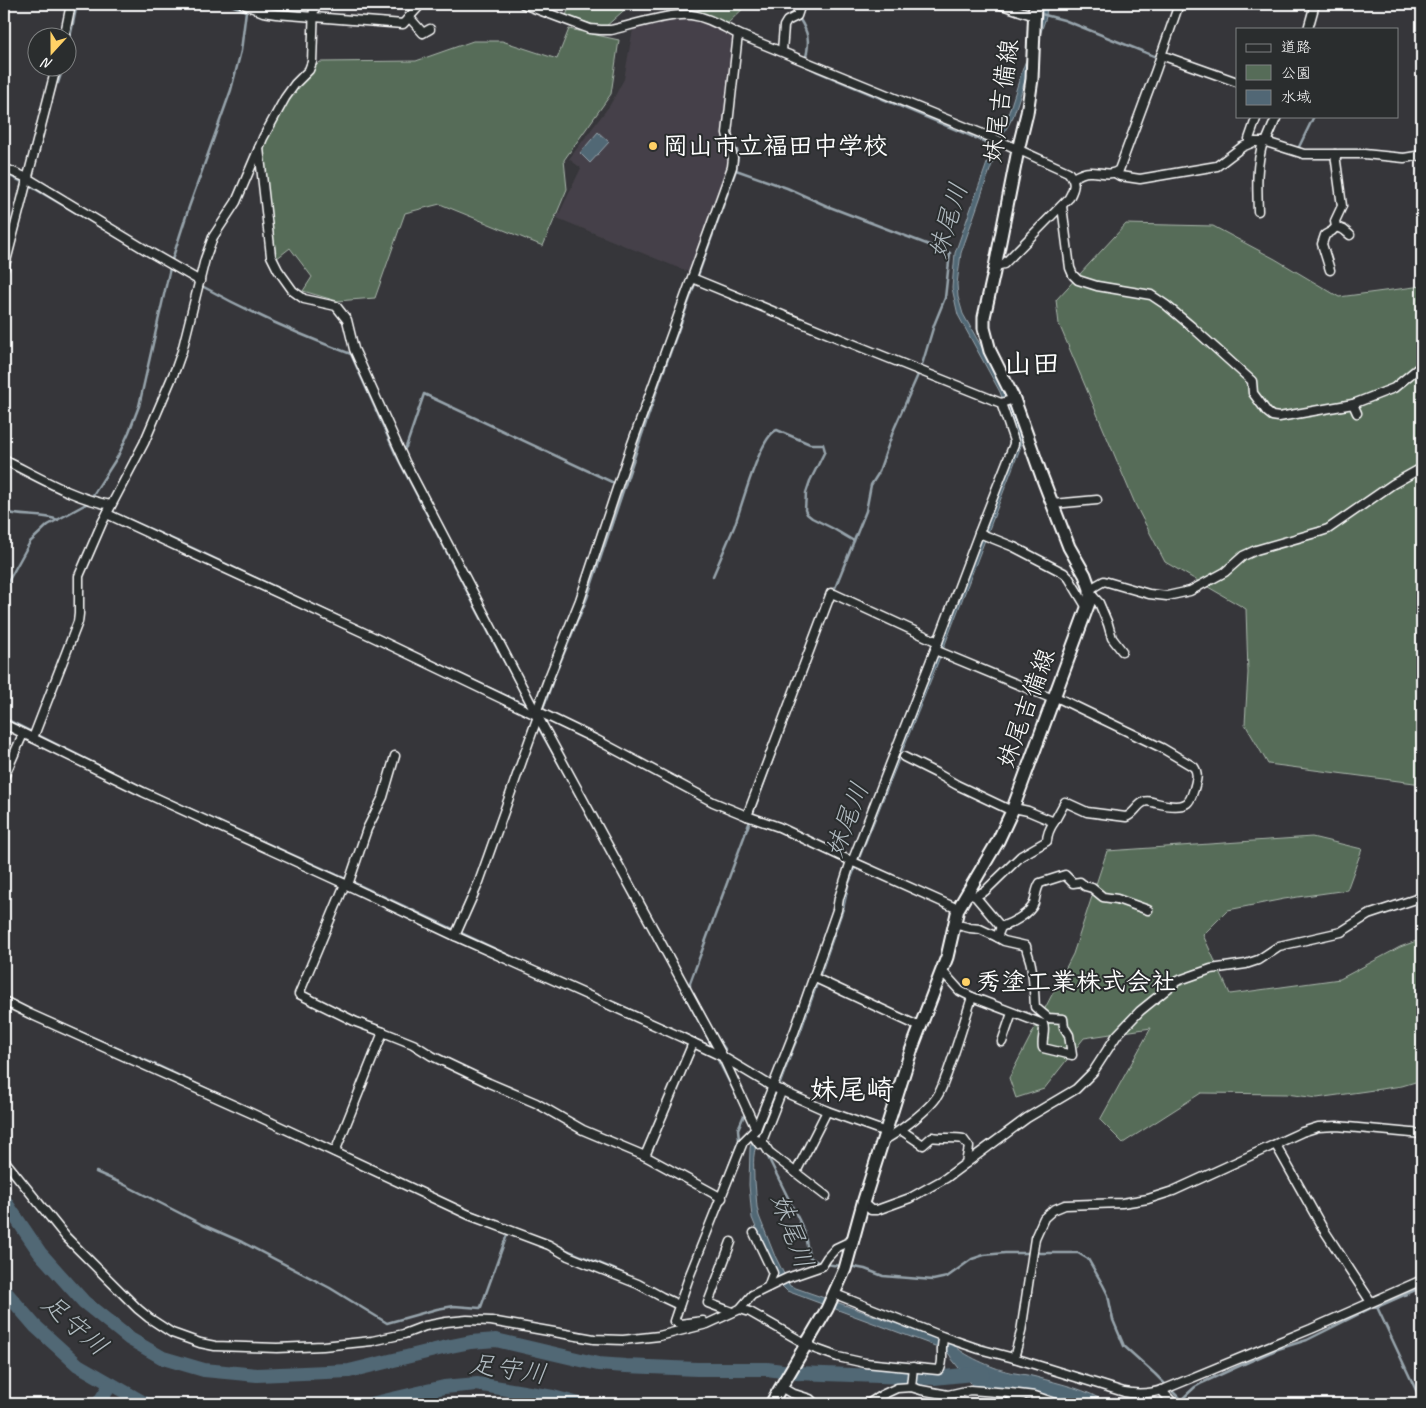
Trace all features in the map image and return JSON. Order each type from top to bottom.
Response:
[{"type":"main road","name":"妹尾吉備線","points":[[771,1404],[831,1301],[846,1266],[863,1203],[911,1051],[947,957],[958,909],[971,895],[1013,810],[1087,608],[1091,592],[1085,575],[1069,547],[1012,399],[990,351],[984,328],[985,311],[1027,113],[1032,79],[1035,4]]},
{"type":"street","points":[[66,28],[71,4]]},
{"type":"street","points":[[34,735],[78,622],[80,614],[79,576],[102,523],[144,443],[176,368],[212,236],[236,202],[263,138],[285,98],[295,84],[310,70],[312,62],[314,4]]},
{"type":"street","points":[[247,5],[276,14],[403,24],[421,4]]},
{"type":"street","points":[[522,4],[590,29],[601,30],[611,30],[676,15],[691,15],[707,19],[738,34],[995,139],[1068,172],[1073,178],[1074,185],[1072,192],[1062,206],[1004,264],[996,266]]},
{"type":"street","points":[[782,52],[784,26],[787,21],[796,16],[801,4]]},
{"type":"street","points":[[999,4],[1035,16]]},
{"type":"street","points":[[1115,173],[1118,170],[1179,4]]},
{"type":"street","points":[[1308,28],[1315,4]]},
{"type":"street","points":[[409,17],[423,33],[430,29]]},
{"type":"street","points":[[456,933],[479,882],[548,680],[580,600],[630,449],[695,279],[732,167],[733,158],[727,133],[738,34]]},
{"type":"street","points":[[1160,57],[1236,82]]},
{"type":"street","points":[[4,269],[54,78]]},
{"type":"street","points":[[1249,143],[1256,118]]},
{"type":"street","points":[[1258,210],[1258,160],[1275,118]]},
{"type":"street","points":[[1073,178],[1084,172],[1115,173],[1120,176],[1140,178],[1217,166],[1249,143],[1265,142],[1304,154],[1364,154],[1404,158],[1422,155]]},
{"type":"street","points":[[260,148],[271,256],[278,270],[293,290],[304,298],[336,306],[347,320],[354,348],[405,462],[718,1055],[756,1137],[769,1152],[826,1196]]},
{"type":"street","points":[[1336,154],[1342,206],[1334,221],[1336,227]]},
{"type":"street","points":[[4,168],[170,264],[199,283]]},
{"type":"street","points":[[1062,206],[1070,268],[1073,275],[1078,280],[1097,286],[1151,296],[1166,305],[1252,381],[1253,393],[1272,416],[1279,417],[1354,404],[1394,388],[1422,365]]},
{"type":"street","points":[[1336,227],[1350,235]]},
{"type":"street","points":[[1330,270],[1322,244],[1325,235],[1336,227]]},
{"type":"street","points":[[695,279],[1002,403],[1012,399]]},
{"type":"street","points":[[715,1321],[704,1320],[680,1324],[674,1321],[720,1197],[743,1142],[756,1137],[778,1089],[816,978],[839,898],[982,534],[1014,444],[1002,403]]},
{"type":"street","points":[[1354,404],[1357,413]]},
{"type":"street","points":[[4,460],[72,493],[91,500],[371,636],[597,740],[702,796],[750,817],[779,827],[958,909]]},
{"type":"street","points":[[1122,651],[1112,638],[1099,603],[1091,592],[1104,581],[1149,594],[1167,596],[1190,591],[1225,572],[1243,556],[1256,550],[1328,529],[1393,484],[1422,469]]},
{"type":"street","points":[[1053,504],[1097,500]]},
{"type":"street","points":[[982,534],[1014,547],[1064,573],[1087,608]]},
{"type":"street","points":[[750,817],[833,594],[938,649],[1054,698],[1162,748],[1194,766],[1197,771],[1197,779],[1190,799],[1180,806],[1147,801],[1126,817],[1087,812],[1065,802],[1047,836],[1047,841],[1021,856],[985,891],[971,895],[1001,927]]},
{"type":"street","points":[[4,724],[23,734],[34,735],[143,792],[348,883],[693,1043],[778,1089],[884,1136],[891,1137],[901,1130],[932,1104],[939,1095],[972,997]]},
{"type":"street","points":[[4,777],[23,734]]},
{"type":"street","points":[[395,756],[383,797],[367,829],[348,883],[299,994],[356,1022],[413,1044],[432,1056],[536,1103],[584,1130],[646,1155],[720,1197]]},
{"type":"street","points":[[904,757],[956,785],[1013,810],[1028,811],[1054,822]]},
{"type":"street","points":[[997,937],[1001,927],[1016,922],[1034,905],[1040,883],[1065,875],[1073,883],[1080,882],[1103,896],[1148,910]]},
{"type":"street","points":[[863,1203],[871,1210],[877,1210],[910,1198],[946,1178],[1027,1118],[1068,1094],[1093,1072],[1117,1035],[1140,1011],[1177,981],[1211,969],[1246,964],[1258,960],[1279,946],[1342,932],[1368,915],[1422,897]]},
{"type":"street","points":[[942,971],[960,991],[1043,1024],[1043,1048],[1072,1055],[1072,1044],[1064,1027],[1063,1020],[1048,1018],[1035,1006],[1034,977],[1026,946],[1004,940],[980,928],[970,928],[954,924]]},
{"type":"street","points":[[816,978],[920,1027]]},
{"type":"street","points":[[4,1001],[336,1149],[470,1215],[549,1245],[568,1256],[638,1284],[679,1305]]},
{"type":"street","points":[[1002,1042],[1012,1013]]},
{"type":"street","points":[[336,1149],[383,1032]]},
{"type":"street","points":[[646,1155],[693,1043]]},
{"type":"street","points":[[756,1137],[778,1089]]},
{"type":"street","points":[[796,1172],[827,1111]]},
{"type":"street","points":[[1014,1358],[1021,1332],[1035,1238],[1044,1218],[1053,1210],[1065,1205],[1122,1203],[1148,1199],[1173,1191],[1302,1132],[1318,1127],[1338,1126],[1422,1134]]},
{"type":"street","points":[[901,1130],[923,1145],[932,1137],[963,1139],[969,1147],[966,1163]]},
{"type":"street","points":[[1276,1145],[1322,1227],[1371,1302]]},
{"type":"street","points":[[4,1160],[66,1237],[138,1309],[172,1332],[200,1343],[215,1346],[278,1348],[372,1341],[404,1334],[424,1326],[467,1320],[491,1321],[594,1339],[623,1340],[659,1336],[707,1324],[736,1311],[752,1295],[824,1263],[836,1248],[853,1240]]},
{"type":"street","points":[[754,1233],[773,1273],[768,1287]]},
{"type":"street","points":[[731,1242],[708,1303],[736,1311],[750,1312],[813,1348],[865,1363],[938,1370],[943,1362],[942,1342]]},
{"type":"street","points":[[831,1301],[942,1342],[1014,1358],[1124,1392],[1148,1394],[1311,1329],[1422,1280]]},
{"type":"street","points":[[911,1386],[913,1369]]},
{"type":"street","points":[[782,1384],[791,1393],[810,1399],[815,1404]]},
{"type":"street","points":[[873,1403],[897,1388],[911,1386],[948,1395],[970,1390],[1028,1395],[1058,1404]]},
{"type":"street","points":[[1166,1388],[1174,1404]]},
{"type":"street","points":[[1007,1404],[1028,1395]]},
{"type":"shaded area","name":"岡山市立福田中学校","points":[[668,20],[705,22],[733,38],[724,135],[731,165],[691,273],[557,218],[581,168],[569,159],[610,105],[624,79],[633,29]]},
{"type":"green space","points":[[570,4],[631,4],[604,28],[566,16]]},
{"type":"green space","points":[[712,4],[748,4],[726,25],[696,11]]},
{"type":"green space","points":[[569,29],[619,40],[611,94],[564,160],[567,189],[543,246],[440,204],[405,213],[375,298],[337,301],[303,291],[312,277],[290,248],[276,259],[262,149],[291,91],[320,62],[416,61],[473,41],[502,41],[557,59]]},
{"type":"green space","points":[[1126,224],[1213,226],[1275,259],[1339,297],[1422,286],[1422,784],[1268,764],[1245,724],[1248,673],[1246,609],[1165,562],[1136,506],[1059,324],[1056,300]]},
{"type":"green space","points":[[1312,837],[1362,849],[1347,890],[1284,899],[1228,910],[1203,935],[1230,994],[1340,979],[1400,947],[1422,939],[1422,1080],[1402,1086],[1317,1098],[1286,1094],[1201,1093],[1123,1143],[1100,1120],[1151,1028],[1084,1038],[1044,1089],[1016,1098],[1009,1078],[1073,954],[1107,851]]},
{"type":"water","name":"妹尾川","points":[[1042,4],[1047,4],[1046,17],[1013,117],[1002,136],[1004,138],[999,150],[997,150],[961,253],[957,284],[958,297],[963,314],[994,369],[1007,398],[1021,436],[1021,446],[944,647],[849,885],[844,908],[801,1032],[756,1147],[754,1180],[759,1216],[774,1254],[790,1286],[955,1345],[970,1357],[994,1367],[1074,1388],[1092,1394],[1108,1404],[1064,1404],[1037,1395],[974,1387],[946,1350],[787,1291],[781,1285],[752,1218],[749,1185],[752,1140],[843,891],[1016,444],[1000,392],[958,315],[952,288],[955,253],[991,152],[1008,115],[1042,18]]},
{"type":"water","points":[[598,132],[609,142],[590,163],[580,153]]},
{"type":"waterway","points":[[72,28],[77,4]]},
{"type":"waterway","points":[[229,4],[246,11]]},
{"type":"waterway","points":[[171,263],[231,90],[241,51],[248,8]]},
{"type":"waterway","points":[[1041,14],[1064,20],[1159,58]]},
{"type":"waterway","points":[[799,18],[807,36],[806,57]]},
{"type":"waterway","points":[[804,65],[995,146]]},
{"type":"waterway","points":[[58,83],[60,78]]},
{"type":"waterway","points":[[1228,83],[1236,86]]},
{"type":"waterway","points":[[1299,149],[1313,118]]},
{"type":"waterway","points":[[543,709],[554,677],[587,598],[660,381],[736,170],[737,150]]},
{"type":"waterway","points":[[1339,150],[1359,150]]},
{"type":"waterway","points":[[1394,153],[1405,154],[1422,151]]},
{"type":"waterway","points":[[736,170],[787,188],[827,206],[950,253],[945,298],[934,325],[921,368],[894,429],[878,474],[871,485],[866,511],[833,593]]},
{"type":"waterway","points":[[4,173],[30,186],[189,279]]},
{"type":"waterway","points":[[4,589],[30,542],[48,525],[88,503],[118,456],[139,406],[170,268]]},
{"type":"waterway","points":[[200,285],[274,322],[351,354],[396,455],[527,703]]},
{"type":"waterway","points":[[404,449],[424,394],[614,483]]},
{"type":"waterway","points":[[713,576],[734,527],[758,458],[764,445],[777,430],[810,444],[823,444],[825,451],[810,481],[806,493],[805,510],[812,518],[854,541]]},
{"type":"waterway","points":[[99,506],[369,631]]},
{"type":"waterway","points":[[4,512],[58,520]]},
{"type":"waterway","points":[[389,641],[528,706]]},
{"type":"waterway","points":[[724,1050],[690,988],[690,983],[814,648]]},
{"type":"waterway","points":[[4,718],[148,790],[346,879],[555,977]]},
{"type":"waterway","points":[[538,727],[595,828]]},
{"type":"waterway","points":[[685,996],[712,1046]]},
{"type":"waterway","points":[[4,997],[156,1065],[465,1209],[545,1240]]},
{"type":"waterway","points":[[615,1003],[712,1047]]},
{"type":"waterway","points":[[349,1015],[398,1034]]},
{"type":"waterway","points":[[431,1052],[451,1061]]},
{"type":"waterway","points":[[716,1056],[744,1111]]},
{"type":"waterway","points":[[729,1166],[739,1140],[738,1129],[745,1113]]},
{"type":"waterway","points":[[766,1153],[804,1231],[809,1256],[828,1265],[841,1266]]},
{"type":"waterway","points":[[96,1172],[203,1225],[242,1242],[330,1288],[387,1323],[454,1306],[480,1308],[508,1232]]},
{"type":"waterway","points":[[4,1200],[40,1253],[84,1302],[130,1339],[163,1358],[204,1370],[257,1375],[349,1371],[451,1346],[496,1340],[598,1364],[626,1366],[767,1369],[797,1373],[934,1378],[983,1373]]},
{"type":"waterway","points":[[552,1243],[636,1280]]},
{"type":"waterway","points":[[849,1266],[865,1269],[883,1276],[933,1280],[947,1277],[972,1259],[984,1255],[1005,1253],[1078,1253],[1088,1259],[1108,1295],[1113,1320],[1124,1346],[1185,1404]]},
{"type":"waterway","points":[[1181,1400],[1202,1383],[1278,1349],[1307,1340],[1371,1308],[1422,1287]]},
{"type":"waterway","name":"足守川","points":[[4,1290],[35,1326],[78,1365],[146,1404]]},
{"type":"waterway","points":[[1377,1307],[1422,1403]]},
{"type":"waterway","points":[[98,1404],[111,1384]]},
{"type":"waterway","name":"足守川","points":[[371,1404],[444,1387],[477,1384],[553,1397],[579,1404]]},
{"type":"place","name":"岡山市立福田中学校","points":[[653,146]]},
{"type":"place","name":"秀塗工業株式会社","points":[[966,982]]},
{"type":"district","name":"山田","points":[[1032,363]]},
{"type":"district","name":"妹尾崎","points":[[852,1089]]}]
